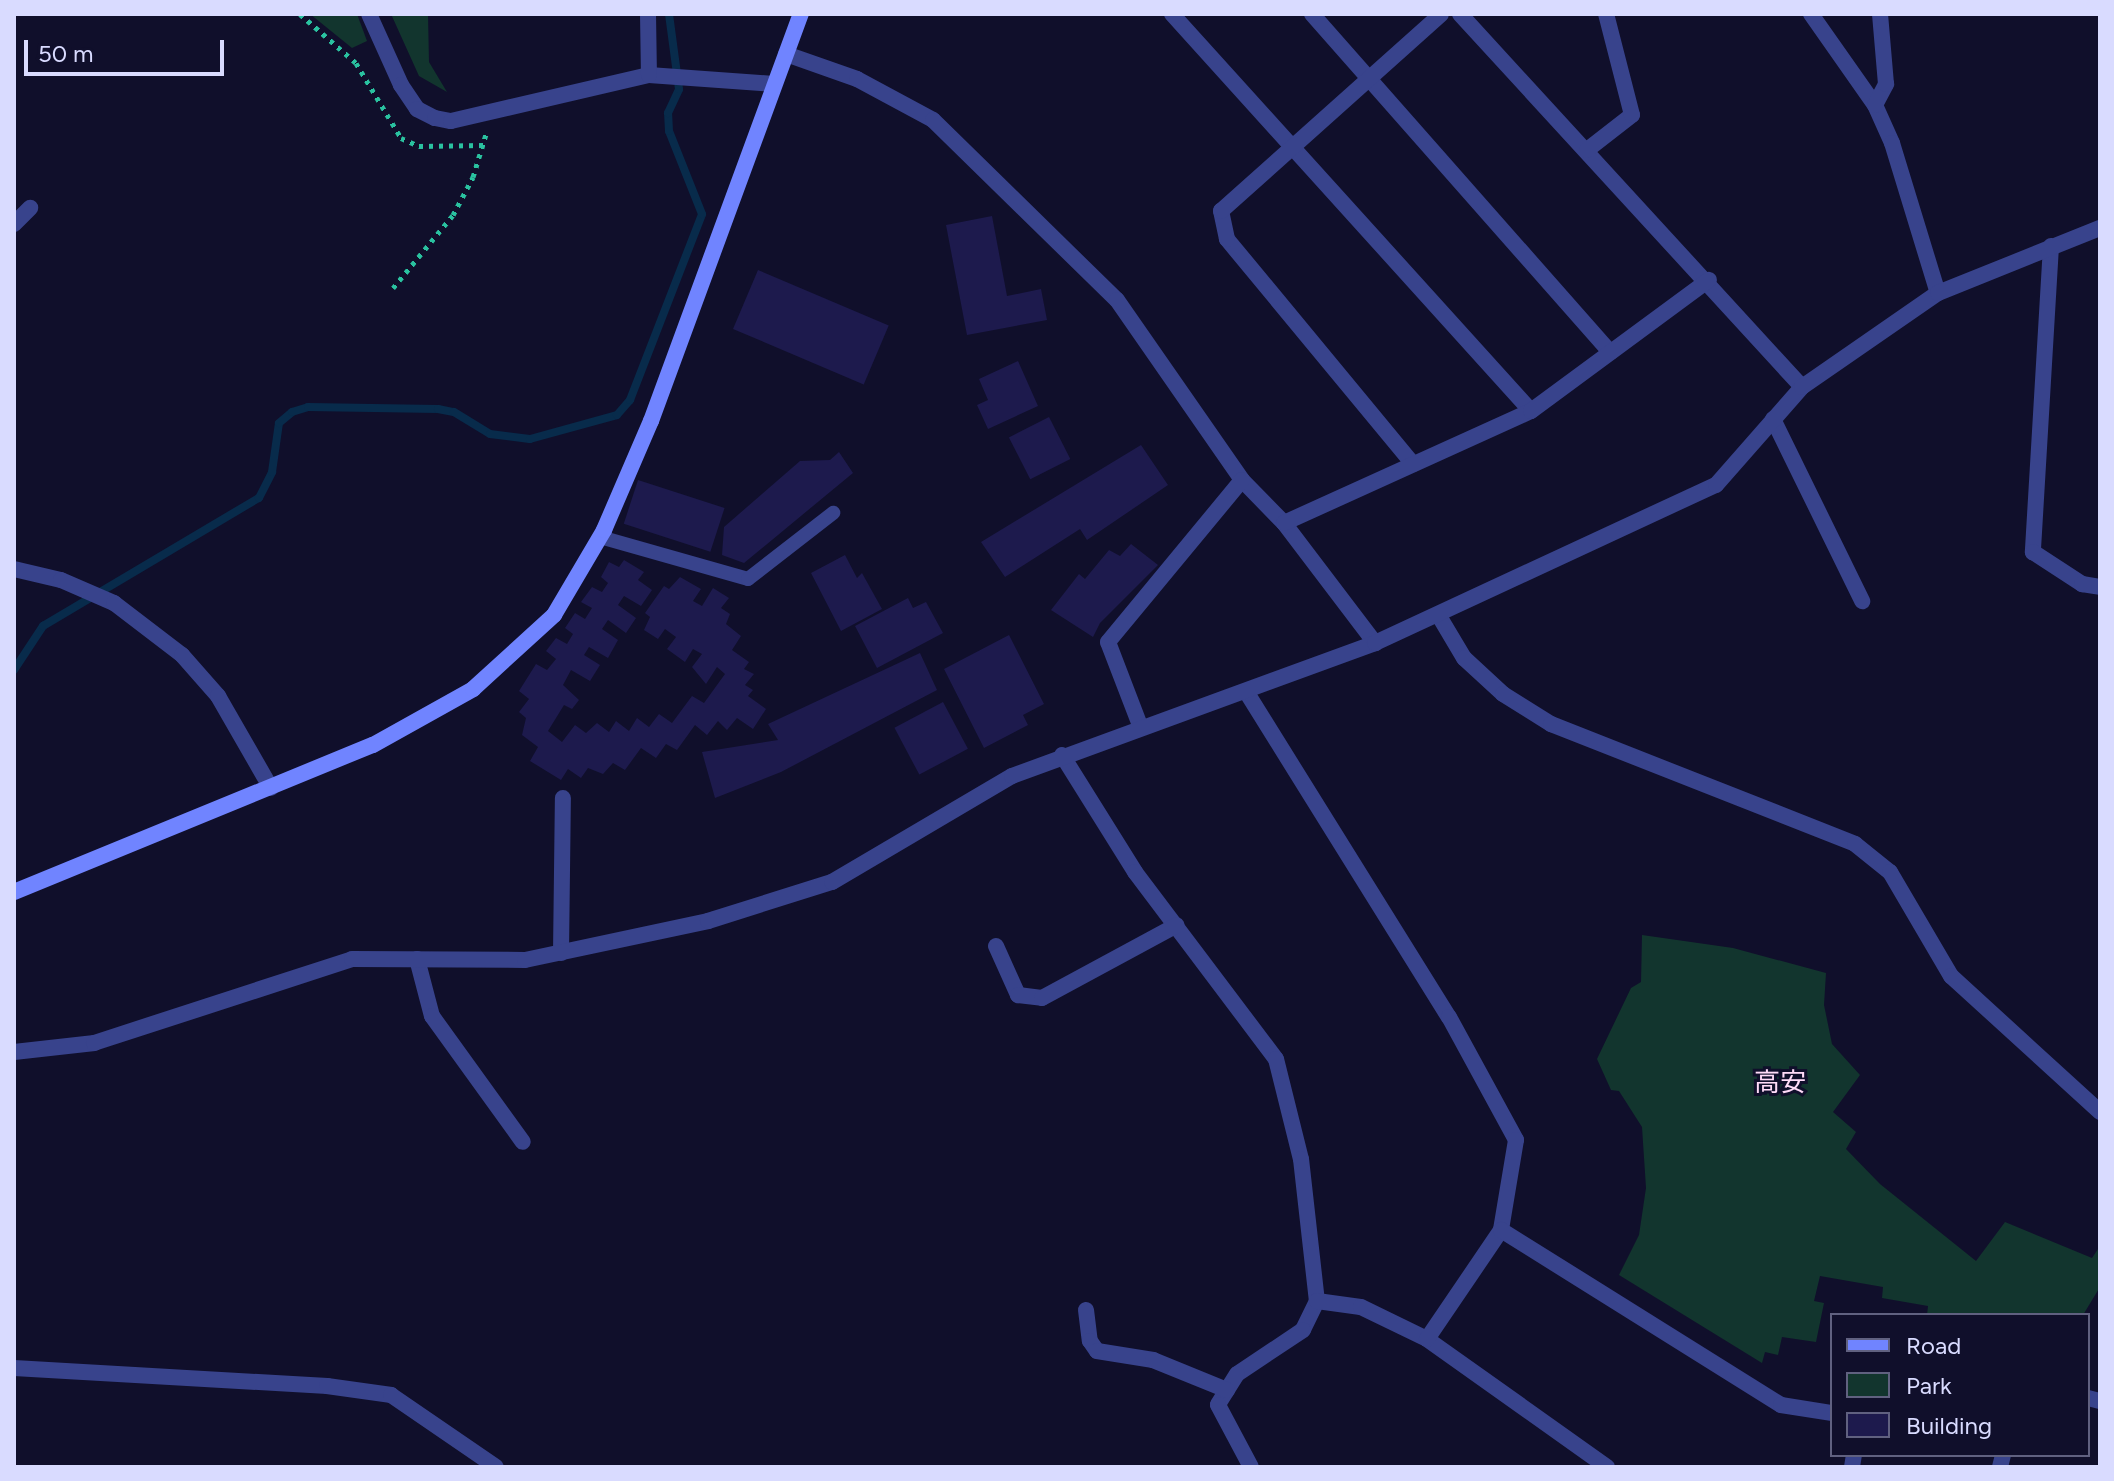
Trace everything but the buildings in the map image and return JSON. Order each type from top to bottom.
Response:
[{"type":"street","points":[[369,14],[401,85],[417,109],[451,121],[649,75],[774,84]]},
{"type":"street","points":[[648,14],[649,75]]},
{"type":"street","points":[[14,892],[373,745],[473,689],[554,615],[600,537],[651,421],[801,14]]},
{"type":"street","points":[[1172,14],[1531,411]]},
{"type":"street","points":[[1312,14],[1610,352]]},
{"type":"street","points":[[1413,464],[1227,239],[1221,211],[1441,14]]},
{"type":"street","points":[[1460,14],[1709,280],[1802,387]]},
{"type":"street","points":[[1587,150],[1632,115],[1606,14]]},
{"type":"street","points":[[1811,14],[1875,105],[1892,143],[1938,293]]},
{"type":"street","points":[[1875,105],[1886,84],[1880,14]]},
{"type":"street","points":[[786,54],[857,79],[933,120],[1117,300],[1242,480],[1284,523],[1375,643]]},
{"type":"street","points":[[14,224],[30,208]]},
{"type":"street","points":[[14,1052],[94,1043],[352,959],[525,960],[708,921],[832,882],[1012,776],[1062,755],[1247,693],[1375,643],[1439,616],[1716,485],[1802,387],[1938,293],[2100,228]]},
{"type":"street","points":[[2051,246],[2033,552],[2082,584],[2100,587]]},
{"type":"street","points":[[1284,523],[1531,411],[1709,280]]},
{"type":"street","points":[[1773,419],[1862,601]]},
{"type":"street","points":[[1141,728],[1108,642],[1242,480]]},
{"type":"street","points":[[14,569],[61,580],[114,603],[182,655],[218,696],[271,788]]},
{"type":"street","points":[[1439,616],[1464,658],[1503,694],[1551,724],[1855,844],[1890,872],[1951,976],[2100,1112]]},
{"type":"street","points":[[1247,693],[1449,1017],[1516,1140],[1501,1230],[1427,1339]]},
{"type":"street","points":[[1062,755],[1135,872],[1276,1059],[1301,1159],[1317,1301],[1303,1330],[1237,1374],[1218,1405],[1251,1467]]},
{"type":"street","points":[[561,953],[563,798]]},
{"type":"street","points":[[996,946],[1018,995],[1042,998],[1177,925]]},
{"type":"street","points":[[417,959],[432,1016],[523,1142]]},
{"type":"street","points":[[1501,1230],[1781,1405],[1830,1413]]},
{"type":"street","points":[[1317,1301],[1361,1307],[1427,1339],[1607,1467]]},
{"type":"street","points":[[1086,1310],[1090,1341],[1097,1351],[1153,1360],[1227,1390]]},
{"type":"street","points":[[14,1368],[327,1386],[391,1395],[496,1467]]},
{"type":"lane","points":[[600,537],[748,579],[833,513]]},
{"type":"path","points":[[393,288],[453,215],[484,145],[489,112]]},
{"type":"green space","points":[[310,14],[357,14],[367,41],[352,48]]},
{"type":"green space","points":[[391,14],[428,14],[429,62],[447,92],[419,76]]},
{"type":"green space","points":[[1642,935],[1733,948],[1826,973],[1824,1005],[1832,1044],[1860,1075],[1833,1112],[1856,1132],[1846,1149],[1880,1184],[1976,1261],[2005,1222],[2092,1258],[2100,1246],[2100,1287],[2084,1313],[1927,1313],[1928,1306],[1882,1298],[1883,1287],[1820,1276],[1814,1301],[1824,1303],[1816,1342],[1782,1337],[1778,1355],[1765,1352],[1762,1363],[1619,1275],[1639,1235],[1646,1188],[1642,1127],[1619,1091],[1611,1090],[1597,1059],[1631,988],[1641,982]]},
{"type":"waterway","points":[[14,670],[43,626],[259,498],[272,472],[279,423],[292,412],[308,407],[438,409],[454,412],[490,434],[530,439],[617,415],[630,400],[702,214],[669,131],[668,113],[679,89],[669,14]]},
{"type":"district","name":"高安","points":[[1780,1083]]}]
